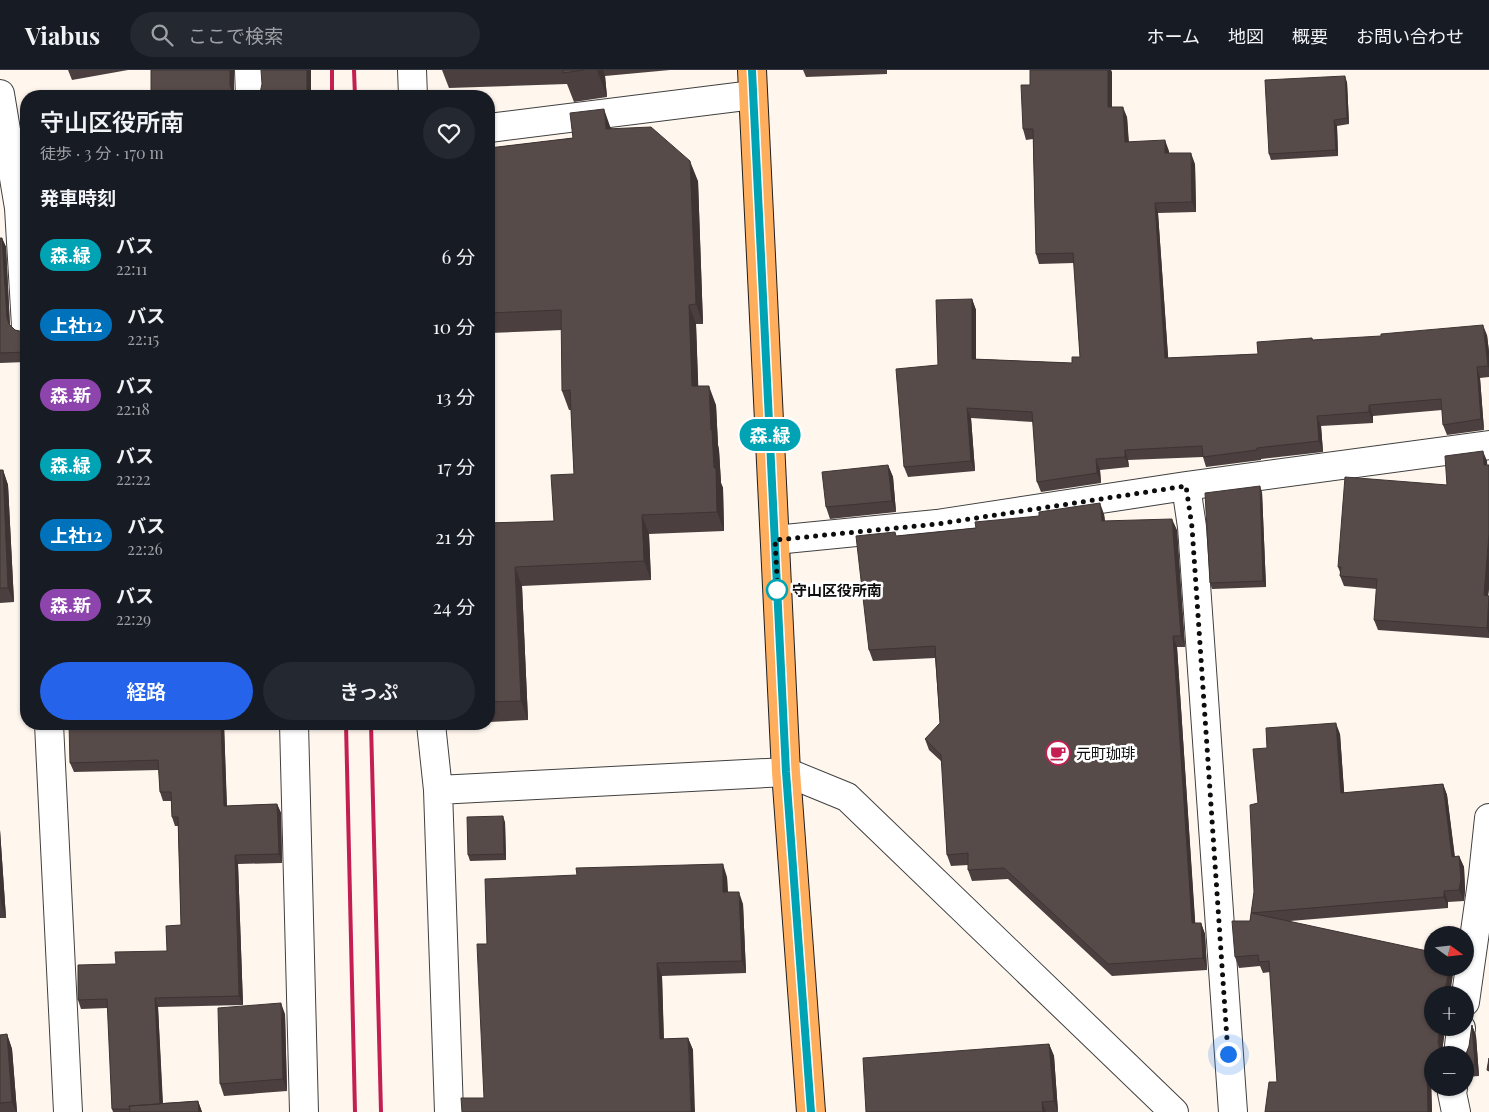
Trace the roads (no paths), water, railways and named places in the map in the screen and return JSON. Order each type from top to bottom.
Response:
[{"type":"main road","points":[[753,83],[786,772],[811,1112]]},
{"type":"street","points":[[249,70],[250,90]]},
{"type":"street","points":[[412,70],[413,90]]},
{"type":"street","points":[[495,127],[753,83]]},
{"type":"street","points":[[0,94],[20,262]]},
{"type":"street","points":[[775,540],[937,524],[1186,486],[1489,445]]},
{"type":"street","points":[[1186,486],[1193,537],[1233,1112]]},
{"type":"street","points":[[49,730],[68,1112]]},
{"type":"street","points":[[294,730],[304,1112]]},
{"type":"street","points":[[432,730],[438,790],[450,1112]]},
{"type":"street","points":[[438,790],[786,772],[846,798],[1174,1112]]},
{"type":"street","points":[[1467,986],[1489,818]]},
{"type":"street","points":[[1453,1096],[1456,1112]]},
{"type":"railway","points":[[332,70],[332,90]]},
{"type":"railway","points":[[354,70],[355,90]]},
{"type":"railway","points":[[346,730],[355,1112]]},
{"type":"railway","points":[[371,730],[381,1112]]},
{"type":"place","name":"守山区役所南","points":[[777,590]]},
{"type":"place","name":"元町珈琲","points":[[1058,753]]}]
